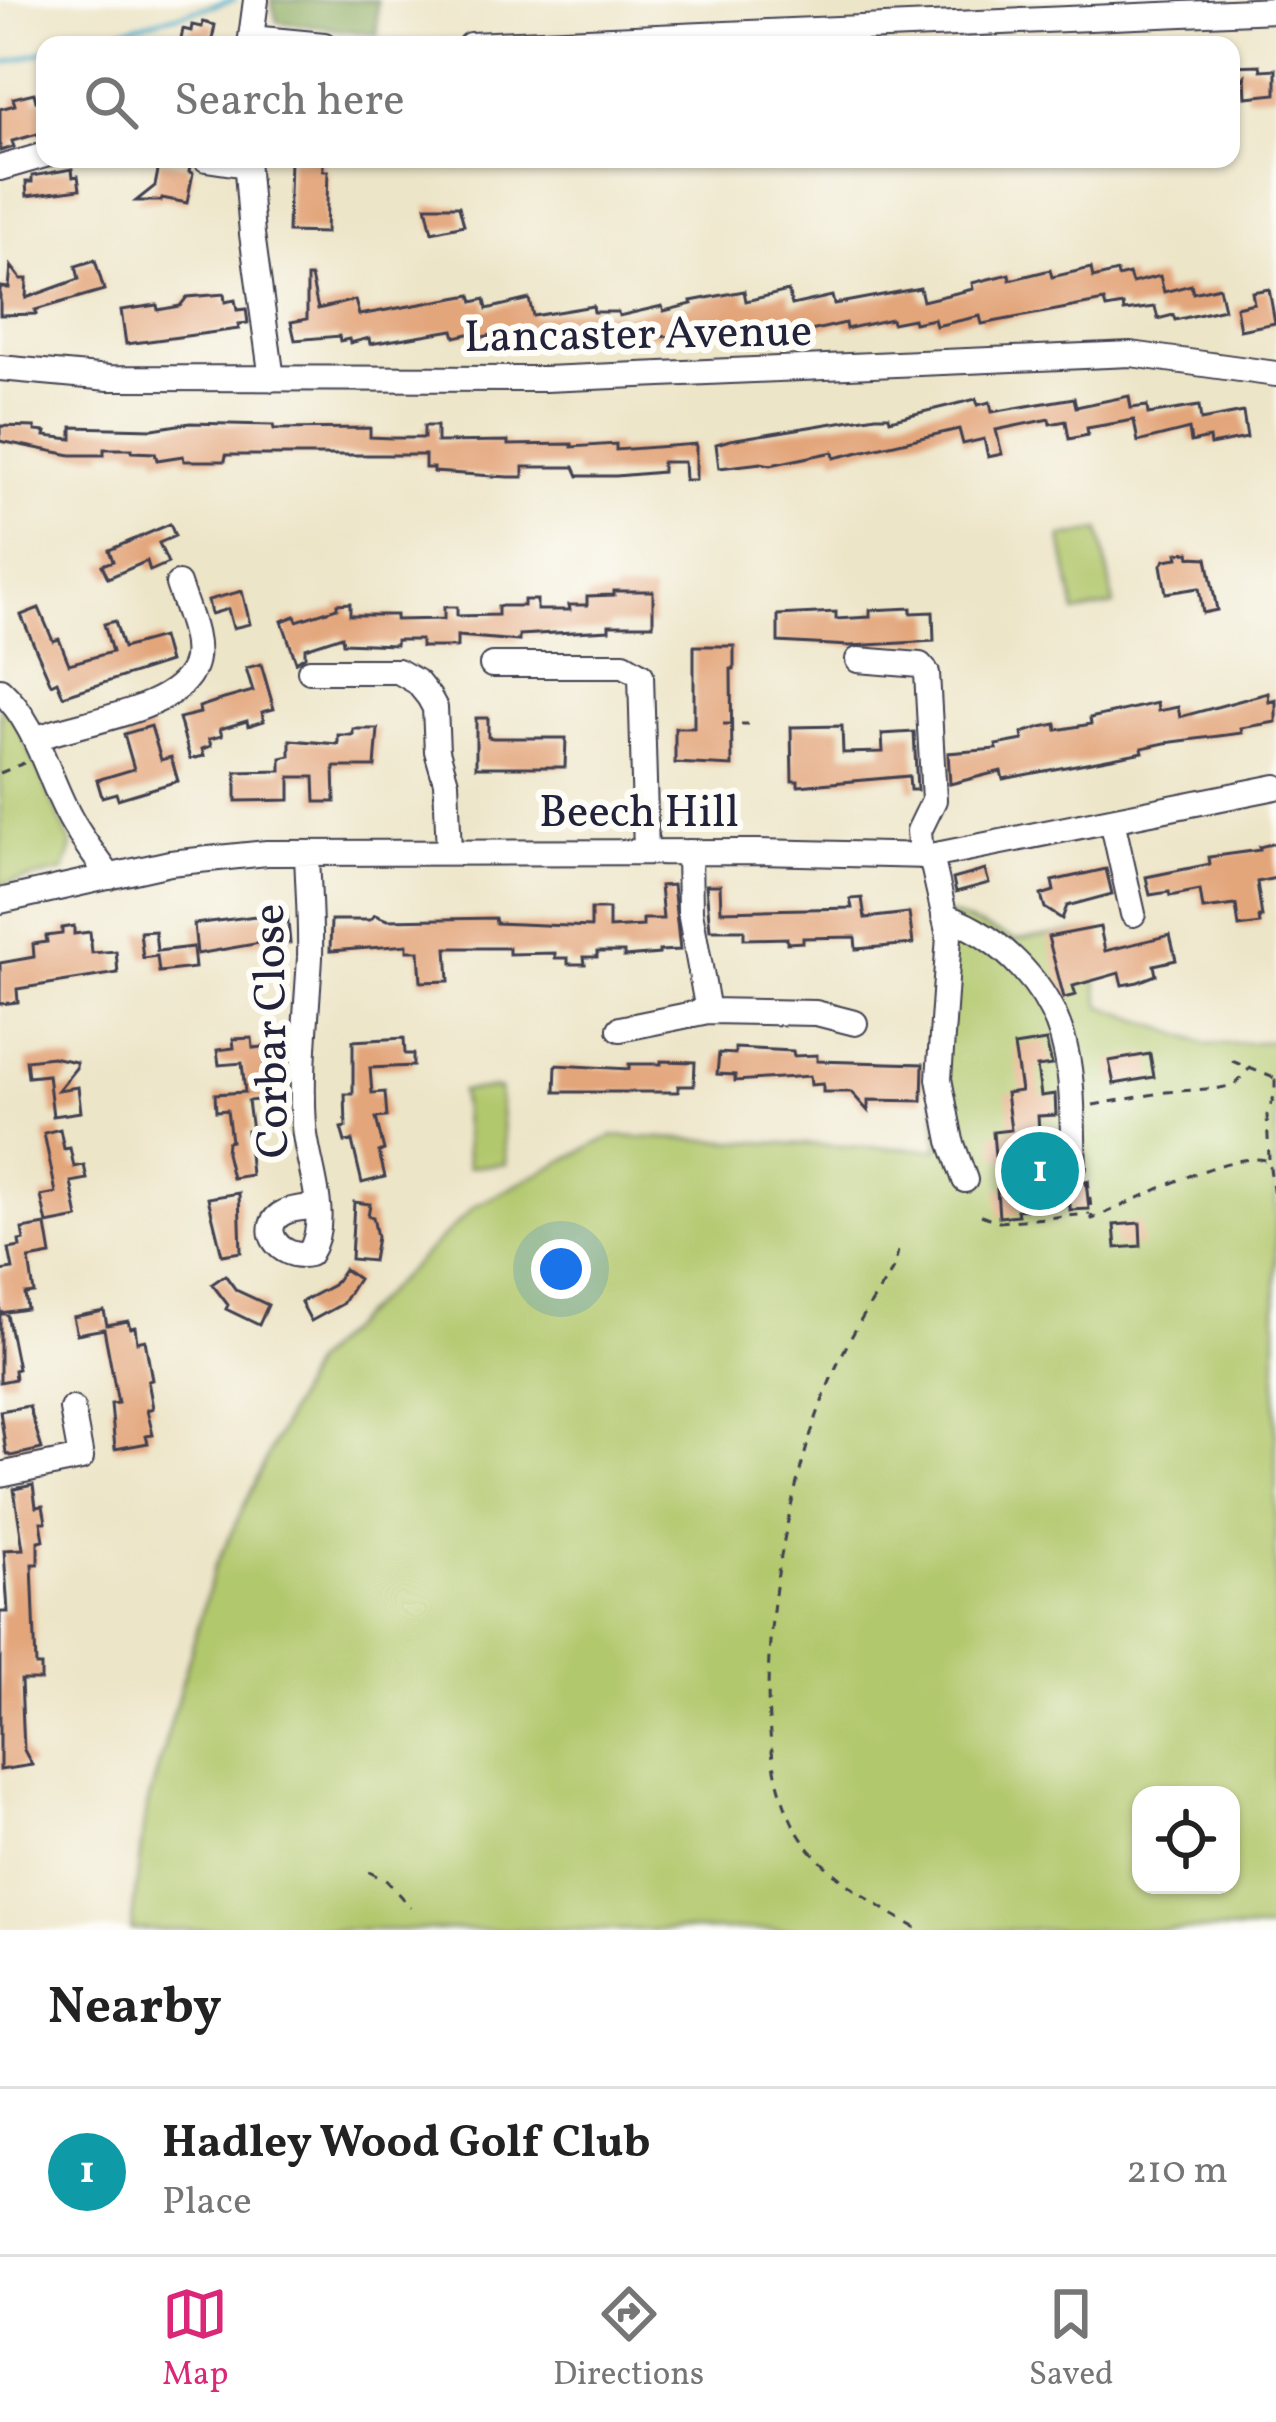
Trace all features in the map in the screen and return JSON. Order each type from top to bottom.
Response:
[{"type":"street","points":[[251,36],[255,4]]},
{"type":"street","points":[[677,36],[1276,10]]},
{"type":"street","points":[[0,168],[36,158]]},
{"type":"street","points":[[247,168],[272,379]]},
{"type":"street","name":"Lancaster Avenue","points":[[0,368],[109,378],[657,377],[1088,354],[1175,358],[1276,374]]},
{"type":"street","points":[[39,748],[157,702],[182,682],[194,666],[195,643],[178,584]]},
{"type":"street","points":[[858,660],[920,665],[927,673],[934,800],[919,831],[949,936],[939,1079],[951,1141],[965,1180]]},
{"type":"street","points":[[491,665],[624,664],[641,674],[646,852]]},
{"type":"street","points":[[310,671],[398,671],[417,682],[429,697],[435,708],[437,751],[446,782],[449,852]]},
{"type":"street","points":[[0,690],[14,703],[68,815],[110,877]]},
{"type":"street","name":"Beech Hill","points":[[0,901],[221,856],[449,852],[926,856],[1276,787]]},
{"type":"street","points":[[1112,820],[1133,914]]},
{"type":"street","points":[[688,852],[690,912],[708,1010]]},
{"type":"street","name":"Corbar Close","points":[[307,853],[310,952],[304,1128],[317,1206]]},
{"type":"street","points":[[944,916],[978,931],[1016,959],[1048,1005],[1066,1051],[1073,1166]]},
{"type":"street","points":[[620,1029],[708,1010],[816,1013],[855,1023]]},
{"type":"street","points":[[0,1475],[81,1458],[72,1409]]},
{"type":"path","points":[[723,724],[748,724]]},
{"type":"path","points":[[0,773],[39,748]]},
{"type":"path","points":[[1232,1061],[1276,1078],[1267,1114],[1276,1210]]},
{"type":"path","points":[[1079,1108],[1166,1092],[1220,1088],[1234,1084],[1249,1069]]},
{"type":"path","points":[[1073,1166],[1088,1177],[1092,1219],[1209,1168],[1258,1157],[1269,1161]]},
{"type":"path","points":[[981,1215],[999,1222],[1091,1214]]},
{"type":"path","points":[[898,1251],[894,1268],[838,1362],[801,1460],[775,1596],[767,1693],[771,1747],[782,1792],[803,1841],[836,1874],[920,1930]]},
{"type":"path","points":[[369,1872],[387,1881],[410,1907]]},
{"type":"green space","points":[[271,0],[377,0],[377,34],[277,22]]},
{"type":"green space","points":[[1100,530],[1114,605],[1075,613],[1061,537]]},
{"type":"green space","points":[[0,702],[10,707],[72,846],[64,871],[0,885]]},
{"type":"green space","points":[[935,909],[1016,940],[1086,931],[1101,1006],[1209,1045],[1276,1041],[1276,1930],[131,1930],[145,1814],[214,1569],[312,1363],[475,1206],[612,1136],[938,1150],[933,1063],[939,932]]},
{"type":"green space","points":[[499,1088],[506,1164],[468,1167],[461,1091]]},
{"type":"building","points":[[203,22],[215,25],[213,36],[182,36],[183,29],[191,31],[192,25],[202,27]]},
{"type":"building","points":[[1240,66],[1276,69],[1276,94],[1246,97]]},
{"type":"building","points":[[34,93],[36,134],[12,141],[14,147],[0,151],[0,109],[15,105],[13,98]]},
{"type":"building","points":[[159,168],[190,168],[193,173],[187,203],[162,198],[136,201],[155,186]]},
{"type":"building","points":[[290,168],[328,171],[326,233],[288,232]]},
{"type":"building","points":[[72,169],[80,189],[27,196],[26,182],[32,182],[32,176]]},
{"type":"building","points":[[426,206],[459,206],[464,225],[432,232]]},
{"type":"building","points":[[95,260],[104,290],[35,310],[36,314],[0,315],[0,287],[9,288],[11,266],[21,279],[27,279],[26,298],[79,279],[76,266]]},
{"type":"building","points":[[1091,268],[1093,278],[1117,272],[1118,277],[1129,274],[1132,283],[1160,276],[1164,292],[1191,285],[1193,293],[1219,287],[1224,309],[1158,319],[1155,307],[1124,311],[1123,305],[1106,308],[1104,301],[982,324],[980,316],[936,326],[934,319],[892,323],[891,319],[802,333],[800,326],[759,336],[756,326],[718,335],[716,327],[673,337],[638,335],[609,341],[598,341],[596,333],[563,339],[561,331],[500,345],[497,334],[455,337],[453,330],[370,344],[369,338],[350,343],[349,339],[340,341],[339,336],[295,340],[291,322],[307,319],[307,277],[311,277],[318,309],[355,300],[359,315],[471,295],[473,302],[485,299],[487,309],[529,299],[533,316],[593,306],[594,312],[618,312],[619,316],[662,306],[664,311],[744,291],[746,301],[788,291],[792,305],[832,296],[834,304],[920,288],[923,301],[1009,274],[1010,280],[1050,270],[1052,277]]},
{"type":"building","points":[[1269,289],[1275,323],[1240,330],[1236,307],[1254,303],[1252,292]]},
{"type":"building","points":[[224,294],[225,302],[235,300],[237,310],[246,309],[248,323],[238,324],[239,329],[126,344],[121,310],[157,305],[158,310],[180,306],[187,297]]},
{"type":"building","points":[[1129,396],[1131,408],[1147,406],[1148,414],[1199,406],[1201,420],[1243,412],[1247,438],[1210,445],[1209,438],[1191,442],[1189,429],[1138,442],[1134,420],[1087,428],[1088,435],[1069,439],[1066,421],[1050,424],[1049,419],[996,430],[1002,454],[988,457],[984,439],[963,444],[959,429],[834,458],[833,452],[771,465],[719,468],[716,444],[730,440],[876,416],[890,420],[976,399],[978,405],[990,402],[992,412],[1074,398],[1076,407]]},
{"type":"building","points":[[190,423],[273,425],[274,429],[370,428],[370,437],[393,438],[424,438],[424,426],[437,426],[437,442],[616,444],[616,450],[696,444],[696,480],[685,480],[684,462],[662,462],[662,472],[616,476],[578,476],[574,467],[523,467],[523,477],[508,477],[434,472],[434,468],[425,468],[425,455],[226,455],[225,461],[184,461],[183,456],[157,460],[155,453],[132,449],[71,455],[0,441],[0,426],[35,427],[35,431],[46,432],[45,436],[72,439],[72,427],[153,429]]},
{"type":"building","points":[[170,524],[175,536],[159,543],[168,563],[150,571],[147,561],[108,578],[102,565],[113,561],[109,550]]},
{"type":"building","points":[[1189,552],[1190,557],[1207,558],[1217,610],[1203,613],[1199,588],[1166,593],[1161,565],[1178,558],[1177,553]]},
{"type":"building","points":[[242,591],[250,624],[233,628],[228,609],[211,614],[208,600]]},
{"type":"building","points":[[614,591],[653,591],[653,625],[519,635],[519,641],[457,636],[457,647],[421,647],[421,640],[396,640],[396,645],[343,643],[342,636],[305,648],[305,656],[296,662],[282,621],[295,616],[297,621],[350,603],[350,615],[396,615],[396,620],[444,619],[444,607],[457,607],[457,616],[498,615],[498,606],[524,606],[524,600],[537,600],[537,610],[570,610],[569,605],[587,605],[587,596],[614,595]]},
{"type":"building","points":[[39,608],[69,664],[112,652],[104,624],[115,621],[123,648],[162,637],[169,662],[63,696],[57,681],[51,684],[21,615]]},
{"type":"building","points":[[911,608],[911,613],[933,612],[934,641],[850,646],[778,642],[778,615],[836,612],[836,619],[870,617],[870,610]]},
{"type":"building","points":[[694,646],[734,646],[732,766],[675,763],[675,728],[694,728]]},
{"type":"building","points":[[261,664],[274,709],[262,712],[264,721],[220,729],[222,736],[209,739],[211,746],[202,749],[204,756],[190,759],[179,718],[253,691],[246,668]]},
{"type":"building","points":[[1268,693],[1269,702],[1276,700],[1276,722],[1241,728],[1242,733],[1165,743],[1142,748],[1143,752],[1003,779],[1001,771],[950,784],[948,753],[997,749],[996,745],[1023,740],[1022,733],[1041,727],[1056,724],[1057,730],[1091,724],[1090,718],[1157,703],[1158,711],[1178,707],[1180,717]]},
{"type":"building","points":[[476,718],[488,718],[488,737],[566,738],[565,767],[476,767]]},
{"type":"building","points":[[151,726],[161,760],[171,757],[178,781],[118,799],[116,793],[102,797],[97,780],[134,769],[124,734]]},
{"type":"building","points":[[842,726],[843,753],[883,752],[882,734],[914,732],[917,790],[910,790],[909,776],[798,786],[798,781],[792,781],[791,727]]},
{"type":"building","points":[[353,729],[378,729],[375,767],[334,767],[335,802],[315,802],[314,777],[290,777],[290,800],[236,801],[236,772],[281,771],[281,758],[290,756],[290,740],[338,744],[338,735],[353,735]]},
{"type":"building","points":[[1276,843],[1276,878],[1257,882],[1260,924],[1239,927],[1236,905],[1203,909],[1200,890],[1150,895],[1146,877],[1210,864],[1209,857]]},
{"type":"building","points":[[1106,869],[1112,894],[1067,906],[1062,919],[1045,908],[1041,895],[1054,891],[1052,881]]},
{"type":"building","points":[[985,870],[989,883],[956,892],[953,879]]},
{"type":"building","points":[[673,885],[680,950],[624,957],[624,952],[597,952],[597,957],[584,957],[585,964],[568,964],[568,958],[555,958],[555,953],[447,948],[449,981],[421,982],[419,951],[407,951],[407,945],[330,951],[331,920],[370,920],[375,915],[387,920],[495,918],[496,923],[591,927],[591,909],[609,909],[609,928],[643,926],[643,919],[663,919],[660,886]]},
{"type":"building","points":[[706,885],[720,885],[721,911],[852,908],[850,899],[862,898],[865,918],[909,913],[913,944],[856,949],[855,937],[787,943],[787,938],[744,939],[744,930],[710,930]]},
{"type":"building","points":[[287,912],[290,943],[278,944],[277,940],[197,954],[194,924]]},
{"type":"building","points":[[74,926],[74,934],[90,932],[92,953],[116,951],[118,973],[17,989],[18,1002],[0,1004],[0,963],[34,957],[33,944],[47,942],[46,936]]},
{"type":"building","points":[[1100,927],[1105,951],[1170,935],[1176,960],[1154,965],[1156,975],[1138,982],[1122,985],[1119,973],[1073,986],[1076,995],[1064,998],[1048,937]]},
{"type":"building","points":[[155,931],[157,951],[193,947],[195,968],[159,972],[157,956],[143,958],[140,932]]},
{"type":"building","points":[[252,1038],[253,1048],[263,1047],[267,1099],[248,1101],[251,1175],[232,1178],[226,1153],[231,1141],[227,1110],[216,1111],[215,1094],[245,1092],[242,1063],[219,1065],[217,1050],[234,1048],[233,1039]]},
{"type":"building","points":[[404,1038],[405,1054],[413,1054],[413,1066],[370,1068],[372,1093],[385,1092],[387,1117],[376,1118],[385,1177],[362,1183],[352,1141],[345,1142],[341,1128],[346,1127],[345,1094],[353,1094],[353,1041]]},
{"type":"building","points":[[1046,1041],[1052,1065],[1037,1067],[1041,1096],[1055,1094],[1056,1115],[1038,1116],[1040,1145],[1057,1143],[1058,1168],[1065,1180],[1086,1181],[1089,1209],[1070,1210],[1070,1205],[1017,1210],[1018,1215],[999,1217],[997,1189],[1014,1187],[1011,1160],[995,1156],[993,1132],[1011,1130],[1006,1093],[1021,1091],[1014,1046]]},
{"type":"building","points":[[735,1048],[793,1051],[794,1056],[817,1055],[817,1061],[923,1064],[922,1101],[868,1100],[868,1111],[851,1092],[823,1092],[823,1084],[811,1085],[810,1076],[735,1081],[735,1075],[717,1074],[719,1053],[735,1054]]},
{"type":"building","points":[[1150,1054],[1154,1077],[1114,1084],[1109,1061]]},
{"type":"building","points":[[52,1057],[76,1062],[58,1090],[78,1087],[81,1112],[53,1116],[48,1075],[28,1077],[26,1060]]},
{"type":"building","points":[[695,1062],[694,1086],[678,1086],[678,1092],[555,1092],[556,1065],[629,1069],[629,1064]]},
{"type":"building","points":[[60,1129],[64,1149],[70,1148],[74,1167],[84,1165],[87,1179],[71,1182],[78,1218],[47,1224],[41,1196],[56,1193],[44,1133]]},
{"type":"building","points":[[239,1193],[241,1252],[222,1255],[208,1198]]},
{"type":"building","points":[[354,1202],[370,1204],[368,1216],[373,1217],[377,1237],[373,1261],[351,1259]]},
{"type":"building","points":[[1140,1223],[1141,1246],[1116,1248],[1114,1225]]},
{"type":"building","points":[[46,1225],[51,1255],[29,1259],[34,1293],[25,1294],[27,1309],[0,1313],[0,1271],[13,1269],[9,1249],[20,1247],[22,1229]]},
{"type":"building","points":[[344,1269],[358,1279],[342,1304],[311,1321],[301,1302],[333,1285]]},
{"type":"building","points":[[225,1275],[236,1290],[268,1305],[259,1325],[226,1309],[228,1305],[212,1284]]},
{"type":"building","points":[[104,1311],[107,1325],[128,1321],[130,1328],[135,1327],[137,1342],[145,1340],[153,1408],[147,1410],[153,1435],[146,1436],[148,1443],[115,1449],[111,1404],[118,1403],[104,1329],[77,1334],[73,1317]]},
{"type":"building","points":[[0,1314],[7,1314],[18,1369],[15,1379],[0,1382]]},
{"type":"building","points":[[29,1406],[42,1449],[11,1456],[6,1453],[0,1411]]},
{"type":"building","points":[[33,1485],[36,1507],[43,1506],[46,1522],[41,1522],[44,1540],[38,1541],[38,1564],[32,1564],[36,1666],[41,1666],[41,1680],[21,1680],[24,1750],[32,1765],[0,1770],[0,1612],[8,1612],[4,1550],[23,1549],[14,1489]]},
{"type":"waterway","points":[[98,36],[234,0]]},
{"type":"waterway","points":[[0,64],[36,54]]},
{"type":"place","name":"Hadley Wood Golf Club","points":[[1040,1171]]}]
